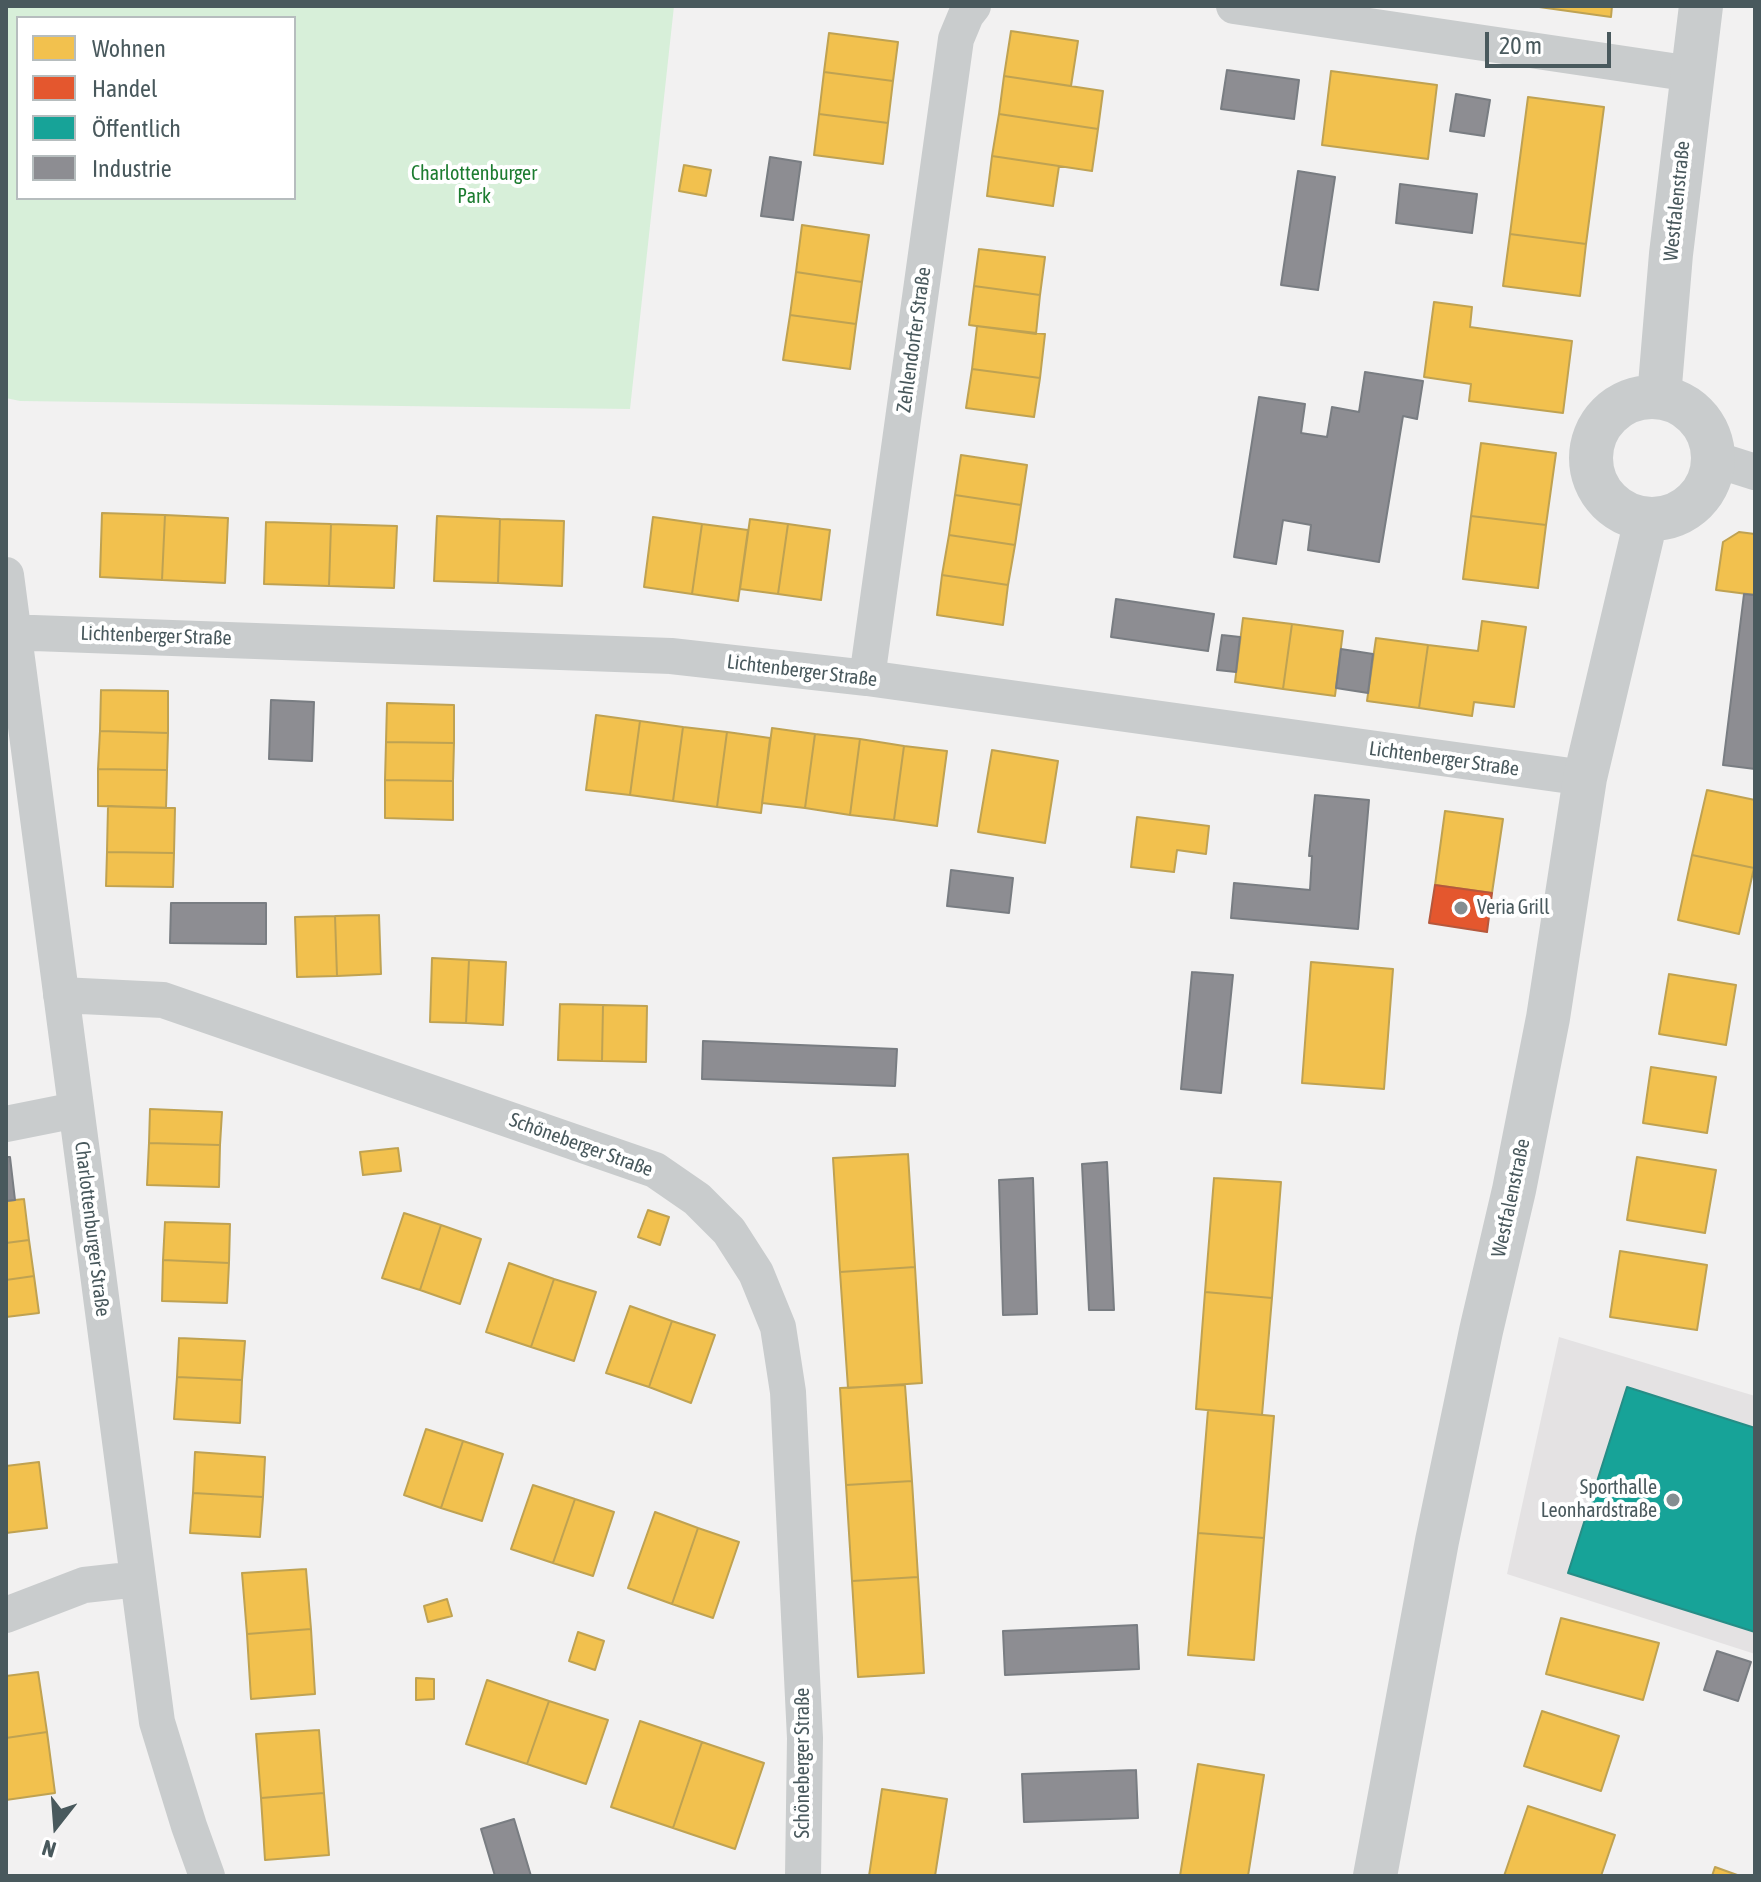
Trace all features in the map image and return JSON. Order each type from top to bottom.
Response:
[{"type":"main road","name":"Westfalenstraße","points":[[1659,397],[1671,254],[1701,6]]},
{"type":"main road","points":[[1640,397],[1659,397],[1677,401],[1699,418],[1712,441],[1714,459],[1708,484],[1694,504],[1672,517],[1646,520],[1627,515],[1611,504],[1599,489],[1592,471],[1591,451],[1596,433],[1606,416],[1621,404],[1640,397]]},
{"type":"main road","name":"Westfalenstraße","points":[[1375,1876],[1437,1541],[1514,1190],[1548,1018],[1585,778],[1646,520]]},
{"type":"street","name":"Zehlendorfer Straße","points":[[867,678],[956,39],[973,6]]},
{"type":"street","points":[[1234,6],[1692,74]]},
{"type":"street","points":[[1714,459],[1755,472]]},
{"type":"street","name":"Charlottenburger Straße","points":[[6,575],[10,631],[157,1722],[207,1876]]},
{"type":"street","name":"Lichtenberger Straße","points":[[10,631],[671,656],[867,678],[1585,778]]},
{"type":"street","name":"Schöneberger Straße","points":[[61,995],[163,1000],[633,1162],[655,1170],[697,1199],[729,1231],[756,1273],[778,1327],[788,1392],[805,1738],[803,1876]]},
{"type":"street","points":[[6,1124],[76,1110]]},
{"type":"street","points":[[6,1615],[84,1585],[138,1579]]},
{"type":"shaded area","points":[[1559,1337],[1755,1396],[1755,1654],[1507,1574]]},
{"type":"green space","name":"Charlottenburger Park","points":[[6,6],[674,6],[630,409],[20,401],[6,398]]},
{"type":"building: Wohnen","points":[[1532,6],[1612,6],[1611,17]]},
{"type":"building: Wohnen","points":[[1011,31],[1078,41],[1071,86],[1004,76]]},
{"type":"building: Wohnen","points":[[829,33],[898,42],[893,81],[824,72]]},
{"type":"building: Wohnen","points":[[1331,71],[1437,85],[1428,159],[1322,145]]},
{"type":"building: Wohnen","points":[[824,72],[893,81],[888,123],[819,114]]},
{"type":"building: Wohnen","points":[[1004,76],[1103,91],[1098,129],[999,114]]},
{"type":"building: Wohnen","points":[[1528,97],[1604,107],[1586,244],[1510,234]]},
{"type":"building: Wohnen","points":[[819,114],[888,123],[883,164],[814,155]]},
{"type":"building: Wohnen","points":[[999,114],[1098,129],[1092,171],[992,156]]},
{"type":"building: Wohnen","points":[[992,156],[1059,166],[1053,206],[987,196]]},
{"type":"building: Wohnen","points":[[684,165],[711,170],[706,196],[679,191]]},
{"type":"building: Wohnen","points":[[802,225],[869,235],[862,282],[796,272]]},
{"type":"building: Wohnen","points":[[1510,234],[1586,244],[1580,296],[1503,286]]},
{"type":"building: Wohnen","points":[[979,249],[1045,257],[1040,295],[974,286]]},
{"type":"building: Wohnen","points":[[796,272],[862,282],[856,324],[790,315]]},
{"type":"building: Wohnen","points":[[974,286],[1040,295],[1036,334],[969,325]]},
{"type":"building: Wohnen","points":[[1434,302],[1472,307],[1470,327],[1572,341],[1563,413],[1469,401],[1471,384],[1424,377]]},
{"type":"building: Wohnen","points":[[790,315],[856,324],[850,369],[783,360]]},
{"type":"building: Wohnen","points":[[977,326],[1045,334],[1040,378],[972,369]]},
{"type":"building: Wohnen","points":[[972,369],[1040,378],[1034,417],[966,408]]},
{"type":"building: Wohnen","points":[[1481,443],[1556,453],[1546,525],[1471,516]]},
{"type":"building: Wohnen","points":[[961,455],[1027,465],[1021,505],[955,495]]},
{"type":"building: Wohnen","points":[[955,495],[1021,505],[1015,545],[949,535]]},
{"type":"building: Wohnen","points":[[102,513],[165,515],[162,580],[100,577]]},
{"type":"building: Wohnen","points":[[165,515],[228,518],[225,583],[162,580]]},
{"type":"building: Wohnen","points":[[437,516],[500,519],[498,583],[434,581]]},
{"type":"building: Wohnen","points":[[1471,516],[1546,525],[1538,588],[1463,579]]},
{"type":"building: Wohnen","points":[[653,517],[702,524],[692,594],[644,587]]},
{"type":"building: Wohnen","points":[[500,519],[564,521],[562,586],[498,583]]},
{"type":"building: Wohnen","points":[[750,519],[788,524],[778,594],[740,589]]},
{"type":"building: Wohnen","points":[[266,522],[331,524],[329,586],[264,584]]},
{"type":"building: Wohnen","points":[[331,524],[397,526],[394,588],[329,586]]},
{"type":"building: Wohnen","points":[[702,524],[748,530],[738,601],[692,594]]},
{"type":"building: Wohnen","points":[[788,524],[830,530],[821,600],[778,594]]},
{"type":"building: Wohnen","points":[[1739,532],[1755,534],[1755,595],[1716,590],[1723,542]]},
{"type":"building: Wohnen","points":[[949,535],[1015,545],[1008,585],[942,575]]},
{"type":"building: Wohnen","points":[[942,575],[1008,585],[1003,625],[937,615]]},
{"type":"building: Wohnen","points":[[1243,618],[1292,624],[1283,689],[1235,682]]},
{"type":"building: Wohnen","points":[[1482,621],[1526,627],[1514,707],[1474,702],[1472,716],[1419,708],[1428,645],[1478,651]]},
{"type":"building: Wohnen","points":[[1292,624],[1343,631],[1335,696],[1283,689]]},
{"type":"building: Wohnen","points":[[1376,638],[1428,645],[1419,708],[1367,701]]},
{"type":"building: Wohnen","points":[[101,690],[168,691],[168,733],[100,731]]},
{"type":"building: Wohnen","points":[[387,703],[454,705],[454,743],[386,742]]},
{"type":"building: Wohnen","points":[[596,715],[640,721],[630,795],[586,790]]},
{"type":"building: Wohnen","points":[[640,721],[683,727],[673,801],[630,795]]},
{"type":"building: Wohnen","points":[[683,727],[727,732],[717,807],[673,801]]},
{"type":"building: Wohnen","points":[[772,728],[815,734],[805,808],[762,803]]},
{"type":"building: Wohnen","points":[[100,731],[168,733],[167,770],[98,769]]},
{"type":"building: Wohnen","points":[[727,732],[770,738],[761,813],[717,807]]},
{"type":"building: Wohnen","points":[[815,734],[860,739],[850,815],[805,808]]},
{"type":"building: Wohnen","points":[[860,739],[904,746],[894,820],[850,815]]},
{"type":"building: Wohnen","points":[[386,742],[454,743],[453,781],[385,780]]},
{"type":"building: Wohnen","points":[[904,746],[947,751],[937,826],[894,820]]},
{"type":"building: Wohnen","points":[[992,750],[1058,761],[1045,843],[978,832]]},
{"type":"building: Wohnen","points":[[98,769],[167,770],[166,808],[98,806]]},
{"type":"building: Wohnen","points":[[385,780],[453,781],[453,820],[385,818]]},
{"type":"building: Wohnen","points":[[1707,790],[1755,800],[1754,868],[1692,855]]},
{"type":"building: Wohnen","points":[[108,806],[175,808],[174,853],[107,852]]},
{"type":"building: Wohnen","points":[[1445,811],[1503,819],[1492,893],[1435,885]]},
{"type":"building: Wohnen","points":[[1137,817],[1209,826],[1206,854],[1177,850],[1174,872],[1131,867]]},
{"type":"building: Wohnen","points":[[107,852],[174,853],[173,887],[106,886]]},
{"type":"building: Wohnen","points":[[1692,855],[1754,868],[1739,934],[1678,920]]},
{"type":"building: Wohnen","points":[[379,915],[381,974],[337,976],[335,916]]},
{"type":"building: Wohnen","points":[[335,916],[337,976],[297,977],[295,917]]},
{"type":"building: Wohnen","points":[[432,958],[469,960],[466,1023],[430,1022]]},
{"type":"building: Wohnen","points":[[469,960],[506,962],[503,1025],[466,1023]]},
{"type":"building: Wohnen","points":[[1311,962],[1393,969],[1384,1089],[1302,1083]]},
{"type":"building: Wohnen","points":[[1669,974],[1736,985],[1726,1045],[1659,1034]]},
{"type":"building: Wohnen","points":[[560,1004],[603,1005],[602,1061],[558,1060]]},
{"type":"building: Wohnen","points":[[603,1005],[647,1006],[646,1062],[602,1061]]},
{"type":"building: Wohnen","points":[[1651,1067],[1716,1077],[1707,1133],[1643,1123]]},
{"type":"building: Wohnen","points":[[150,1109],[222,1112],[220,1145],[149,1143]]},
{"type":"building: Wohnen","points":[[149,1143],[220,1145],[219,1187],[147,1185]]},
{"type":"building: Wohnen","points":[[398,1148],[401,1171],[363,1175],[360,1152]]},
{"type":"building: Wohnen","points":[[908,1154],[915,1267],[840,1272],[833,1158]]},
{"type":"building: Wohnen","points":[[1637,1157],[1716,1170],[1705,1233],[1627,1220]]},
{"type":"building: Wohnen","points":[[1214,1178],[1281,1182],[1272,1298],[1205,1292]]},
{"type":"building: Wohnen","points":[[24,1199],[29,1240],[6,1243],[6,1201]]},
{"type":"building: Wohnen","points":[[648,1210],[669,1217],[660,1245],[638,1237]]},
{"type":"building: Wohnen","points":[[404,1213],[441,1225],[420,1290],[382,1278]]},
{"type":"building: Wohnen","points":[[165,1222],[230,1224],[229,1263],[163,1260]]},
{"type":"building: Wohnen","points":[[441,1225],[481,1239],[460,1304],[420,1290]]},
{"type":"building: Wohnen","points":[[29,1240],[34,1276],[6,1280],[6,1243]]},
{"type":"building: Wohnen","points":[[1620,1251],[1707,1265],[1697,1330],[1610,1317]]},
{"type":"building: Wohnen","points":[[163,1260],[229,1263],[227,1303],[162,1301]]},
{"type":"building: Wohnen","points":[[509,1263],[554,1279],[531,1347],[486,1332]]},
{"type":"building: Wohnen","points":[[915,1267],[922,1383],[848,1388],[840,1272]]},
{"type":"building: Wohnen","points":[[34,1276],[39,1313],[6,1317],[6,1280]]},
{"type":"building: Wohnen","points":[[554,1279],[596,1292],[574,1361],[531,1347]]},
{"type":"building: Wohnen","points":[[1205,1292],[1272,1298],[1262,1415],[1196,1409]]},
{"type":"building: Wohnen","points":[[630,1306],[672,1321],[649,1387],[606,1373]]},
{"type":"building: Wohnen","points":[[672,1321],[715,1335],[691,1403],[649,1387]]},
{"type":"building: Wohnen","points":[[179,1338],[245,1341],[242,1380],[177,1377]]},
{"type":"building: Wohnen","points":[[177,1377],[242,1380],[240,1423],[174,1419]]},
{"type":"building: Wohnen","points":[[905,1385],[912,1481],[846,1485],[840,1388]]},
{"type":"building: Wohnen","points":[[1208,1410],[1274,1416],[1264,1538],[1198,1533]]},
{"type":"building: Wohnen","points":[[426,1429],[463,1441],[441,1508],[404,1495]]},
{"type":"building: Wohnen","points":[[463,1441],[503,1454],[482,1521],[441,1508]]},
{"type":"building: Wohnen","points":[[195,1452],[265,1457],[263,1497],[193,1493]]},
{"type":"building: Wohnen","points":[[39,1462],[47,1528],[6,1533],[6,1466]]},
{"type":"building: Wohnen","points":[[912,1481],[918,1577],[852,1581],[846,1485]]},
{"type":"building: Wohnen","points":[[533,1485],[575,1499],[553,1563],[511,1549]]},
{"type":"building: Wohnen","points":[[193,1493],[263,1497],[260,1537],[190,1533]]},
{"type":"building: Wohnen","points":[[575,1499],[614,1512],[593,1576],[553,1563]]},
{"type":"building: Wohnen","points":[[655,1512],[698,1528],[672,1604],[628,1588]]},
{"type":"building: Wohnen","points":[[698,1528],[739,1542],[713,1618],[672,1604]]},
{"type":"building: Wohnen","points":[[1198,1533],[1264,1538],[1254,1660],[1188,1655]]},
{"type":"building: Wohnen","points":[[306,1569],[311,1629],[247,1634],[242,1573]]},
{"type":"building: Wohnen","points":[[918,1577],[924,1673],[858,1677],[852,1581]]},
{"type":"building: Wohnen","points":[[447,1599],[452,1616],[428,1622],[424,1606]]},
{"type":"building: Wohnen","points":[[1561,1618],[1659,1643],[1643,1700],[1546,1674]]},
{"type":"building: Wohnen","points":[[311,1629],[315,1694],[251,1699],[247,1634]]},
{"type":"building: Wohnen","points":[[578,1632],[604,1641],[595,1670],[569,1661]]},
{"type":"building: Wohnen","points":[[38,1672],[47,1732],[6,1738],[6,1676]]},
{"type":"building: Wohnen","points":[[416,1678],[434,1679],[434,1699],[416,1700]]},
{"type":"building: Wohnen","points":[[487,1680],[549,1701],[527,1764],[466,1744]]},
{"type":"building: Wohnen","points":[[549,1701],[608,1720],[586,1784],[527,1764]]},
{"type":"building: Wohnen","points":[[1542,1711],[1619,1736],[1601,1791],[1524,1766]]},
{"type":"building: Wohnen","points":[[640,1721],[702,1742],[673,1828],[611,1807]]},
{"type":"building: Wohnen","points":[[319,1730],[324,1793],[261,1798],[256,1734]]},
{"type":"building: Wohnen","points":[[47,1732],[55,1793],[6,1800],[6,1738]]},
{"type":"building: Wohnen","points":[[702,1742],[764,1763],[735,1849],[673,1828]]},
{"type":"building: Wohnen","points":[[1198,1764],[1264,1775],[1248,1876],[1180,1876]]},
{"type":"building: Wohnen","points":[[882,1789],[947,1799],[935,1876],[869,1876]]},
{"type":"building: Wohnen","points":[[324,1793],[329,1855],[265,1860],[261,1798]]},
{"type":"building: Wohnen","points":[[1528,1806],[1615,1835],[1601,1876],[1504,1876]]},
{"type":"building: Wohnen","points":[[1715,1867],[1740,1876],[1712,1876]]},
{"type":"building: Handel","name":"Veria Grill","points":[[1435,885],[1492,893],[1487,932],[1429,923]]},
{"type":"building: Öffentlich","name":"Sporthalle Leonhardstraße","points":[[1627,1387],[1755,1428],[1755,1632],[1568,1573]]},
{"type":"building: Industrie","points":[[1227,70],[1299,80],[1294,119],[1221,109]]},
{"type":"building: Industrie","points":[[1456,94],[1490,100],[1484,136],[1450,131]]},
{"type":"building: Industrie","points":[[770,157],[801,162],[793,220],[761,216]]},
{"type":"building: Industrie","points":[[1298,171],[1335,177],[1318,290],[1281,285]]},
{"type":"building: Industrie","points":[[1400,184],[1477,194],[1472,233],[1396,223]]},
{"type":"building: Industrie","points":[[1365,372],[1423,381],[1417,419],[1403,416],[1379,562],[1308,550],[1311,525],[1283,520],[1276,564],[1234,557],[1259,397],[1305,404],[1301,433],[1327,437],[1332,407],[1359,412]]},
{"type":"building: Industrie","points":[[1744,594],[1755,595],[1755,769],[1723,765]]},
{"type":"building: Industrie","points":[[1116,599],[1214,614],[1208,651],[1111,637]]},
{"type":"building: Industrie","points":[[1222,635],[1240,637],[1236,672],[1217,670]]},
{"type":"building: Industrie","points":[[1341,649],[1373,654],[1368,693],[1336,688]]},
{"type":"building: Industrie","points":[[271,700],[314,702],[312,761],[269,759]]},
{"type":"building: Industrie","points":[[1315,795],[1369,800],[1358,929],[1231,918],[1234,883],[1310,890],[1312,856],[1309,856]]},
{"type":"building: Industrie","points":[[951,870],[1013,878],[1009,913],[947,906]]},
{"type":"building: Industrie","points":[[171,903],[266,903],[266,944],[170,943]]},
{"type":"building: Industrie","points":[[1192,972],[1233,975],[1221,1093],[1181,1089]]},
{"type":"building: Industrie","points":[[703,1041],[897,1049],[895,1086],[702,1079]]},
{"type":"building: Industrie","points":[[6,1157],[10,1157],[15,1200],[6,1201]]},
{"type":"building: Industrie","points":[[1107,1162],[1114,1310],[1089,1310],[1082,1164]]},
{"type":"building: Industrie","points":[[1033,1178],[1037,1314],[1003,1315],[999,1180]]},
{"type":"building: Industrie","points":[[1137,1625],[1139,1669],[1005,1675],[1003,1631]]},
{"type":"building: Industrie","points":[[1717,1651],[1751,1662],[1738,1701],[1704,1690]]},
{"type":"building: Industrie","points":[[1136,1770],[1138,1818],[1024,1822],[1022,1774]]},
{"type":"building: Industrie","points":[[514,1819],[531,1876],[495,1876],[481,1829]]},
{"type":"place","name":"Veria Grill","points":[[1461,908]]},
{"type":"place","name":"Sporthalle Leonhardstraße","points":[[1673,1500]]}]
